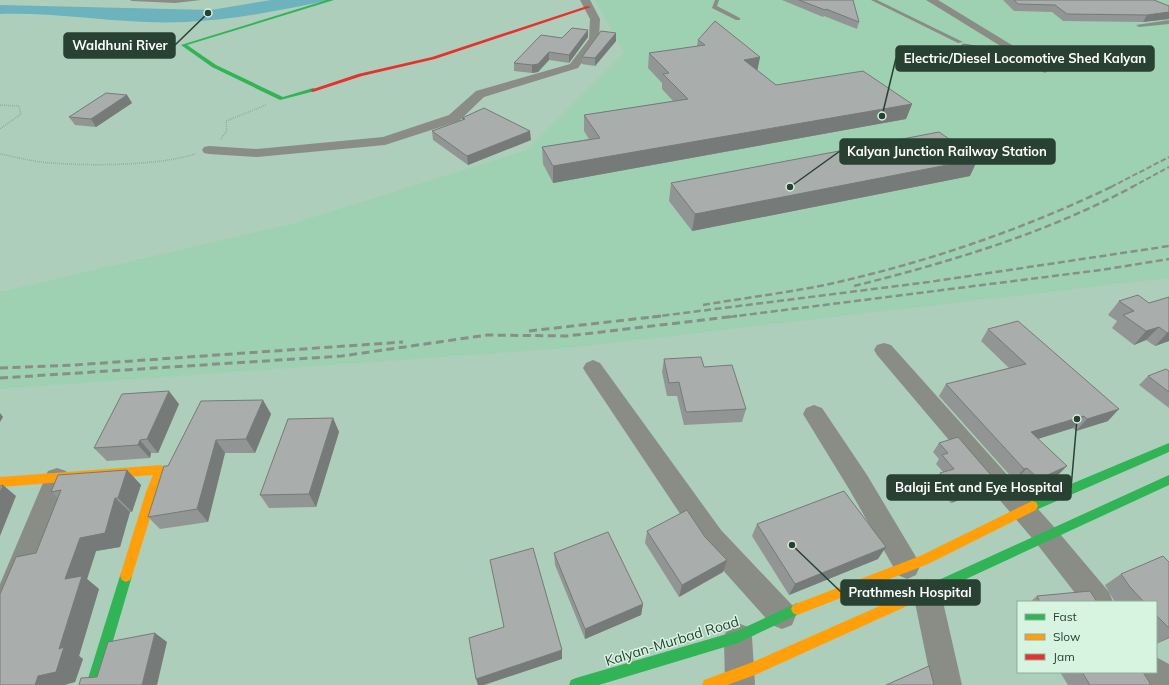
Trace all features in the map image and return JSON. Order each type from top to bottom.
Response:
[{"type":"street","points":[[209,150],[257,153],[385,141],[454,118],[480,94],[574,66],[594,39],[595,19],[587,4],[433,58],[360,75],[282,99],[214,66],[184,45],[332,0]]},
{"type":"street","points":[[931,0],[1045,69]]},
{"type":"street","points":[[884,350],[1024,510],[1098,601]]},
{"type":"street","points":[[593,368],[712,539],[782,615]]},
{"type":"street","points":[[814,414],[850,470],[907,566]]},
{"type":"street","name":"Kalyan-Murbad Road","points":[[576,685],[738,637],[782,615],[907,566],[1024,510],[1169,447]]},
{"type":"street","points":[[0,482],[161,470],[152,492],[93,685]]},
{"type":"street","points":[[0,618],[57,478]]},
{"type":"street","points":[[709,685],[740,681],[820,638],[927,593],[1046,536],[1169,480]]},
{"type":"street","points":[[927,593],[947,685]]},
{"type":"street","points":[[738,637],[740,681]]},
{"type":"street","points":[[1157,673],[1167,685]]},
{"type":"lane","points":[[132,0],[199,0]]},
{"type":"lane","points":[[716,0],[714,7],[738,19]]},
{"type":"lane","points":[[873,0],[960,42]]},
{"type":"lane","points":[[1139,26],[1169,22]]},
{"type":"path","points":[[0,154],[51,163],[125,164],[182,158],[209,150],[220,140],[227,130],[226,120],[282,99]]},
{"type":"path","points":[[0,104],[19,106],[21,114],[0,129]]},
{"type":"shaded area","points":[[595,0],[1169,0],[1169,278],[570,348],[0,389],[0,292],[295,223],[527,150],[624,53]]},
{"type":"water","points":[[271,0],[330,0],[240,17],[185,22],[139,22],[46,15],[0,14],[0,5],[211,10]]},
{"type":"building","points":[[799,0],[853,0],[859,22],[826,9],[825,10]]},
{"type":"building","points":[[1014,0],[1154,0],[1169,6],[1169,12],[1147,15],[1067,14],[1055,5],[1018,4]]},
{"type":"building","points":[[715,21],[760,57],[744,60],[776,85],[863,71],[912,104],[553,166],[542,147],[600,138],[584,115],[688,99],[663,74],[669,73],[649,53],[705,45],[698,40]]},
{"type":"building","points":[[572,28],[588,30],[569,55],[549,52],[538,64],[532,65],[514,63],[541,35],[562,38]]},
{"type":"building","points":[[601,31],[616,33],[595,58],[582,57]]},
{"type":"building","points":[[963,44],[988,48],[979,63],[954,57]]},
{"type":"building","points":[[106,93],[127,95],[91,119],[69,117]]},
{"type":"building","points":[[484,108],[530,131],[467,156],[432,131],[465,119],[462,118]]},
{"type":"building","points":[[939,132],[978,159],[695,214],[671,183]]},
{"type":"building","points":[[1138,295],[1149,303],[1169,297],[1169,332],[1167,333],[1159,327],[1146,331],[1123,315],[1134,311],[1119,301]]},
{"type":"building","points":[[1018,321],[1119,409],[1087,419],[1084,416],[1031,432],[1067,466],[1039,479],[1027,468],[1024,469],[946,384],[1026,364],[988,329]]},
{"type":"building","points":[[701,357],[704,367],[732,365],[746,409],[686,412],[679,382],[669,383],[664,359]]},
{"type":"building","points":[[1166,369],[1169,371],[1169,392],[1148,376]]},
{"type":"building","points":[[169,391],[147,439],[140,440],[138,445],[94,448],[122,394]]},
{"type":"building","points":[[263,400],[246,439],[216,440],[197,509],[148,517],[164,466],[168,466],[201,401]]},
{"type":"building","points":[[333,418],[309,494],[260,495],[288,419]]},
{"type":"building","points":[[958,437],[996,481],[958,495],[940,473],[954,469],[942,455],[948,453],[939,443]]},
{"type":"building","points":[[127,470],[118,498],[115,498],[105,533],[80,538],[65,579],[82,576],[59,649],[64,647],[56,672],[38,676],[35,685],[0,685],[0,594],[16,557],[36,553],[61,490],[51,492],[58,475]]},
{"type":"building","points":[[3,485],[0,493],[0,486]]},
{"type":"building","points":[[844,491],[886,547],[795,584],[757,524]]},
{"type":"building","points":[[687,510],[705,537],[727,560],[682,585],[647,531]]},
{"type":"building","points":[[608,532],[643,604],[585,629],[554,553]]},
{"type":"building","points":[[533,548],[562,650],[476,679],[469,638],[504,627],[490,560]]},
{"type":"building","points":[[1163,556],[1169,562],[1169,628],[1157,616],[1157,601],[1143,601],[1130,587],[1121,574]]},
{"type":"building","points":[[1090,591],[1096,601],[1040,601],[1037,596]]},
{"type":"building","points":[[155,633],[142,685],[79,685],[81,678],[97,677],[108,642]]},
{"type":"building","points":[[929,666],[934,685],[886,685]]},
{"type":"building","points":[[1083,673],[1144,673],[1151,685],[1090,685]]},
{"type":"railway","points":[[1112,186],[1169,157]]},
{"type":"railway","points":[[1132,187],[1169,167]]},
{"type":"railway","points":[[703,305],[825,285],[936,256],[1044,217],[1112,186]]},
{"type":"railway","points":[[854,286],[926,267],[997,245],[1067,218],[1134,186]]},
{"type":"railway","points":[[652,317],[929,282],[1169,246]]},
{"type":"railway","points":[[736,316],[1101,270],[1169,259]]},
{"type":"railway","points":[[529,331],[661,316]]},
{"type":"railway","points":[[0,378],[342,356],[487,335],[567,336],[736,316]]},
{"type":"railway","points":[[729,317],[736,316]]},
{"type":"railway","points":[[0,368],[74,365],[403,342]]},
{"type":"traffic: fast","points":[[313,90],[282,99],[214,66],[183,45],[332,0]]},
{"type":"traffic: fast","points":[[1032,506],[1169,447]]},
{"type":"traffic: fast","points":[[934,588],[1169,480]]},
{"type":"traffic: fast","points":[[93,685],[126,576]]},
{"type":"traffic: fast","points":[[576,685],[738,637],[797,609]]},
{"type":"traffic: slow","points":[[0,482],[161,470],[152,492],[126,576]]},
{"type":"traffic: slow","points":[[797,609],[924,560],[1032,506]]},
{"type":"traffic: slow","points":[[709,685],[755,668],[934,588]]},
{"type":"traffic: jam","points":[[313,90],[360,75],[433,58],[589,7]]},
{"type":"place","name":"Waldhuni River","points":[[208,13]]},
{"type":"place","name":"Electric/Diesel Locomotive Shed Kalyan","points":[[882,116]]},
{"type":"place","name":"Kalyan Junction Railway Station","points":[[790,187]]},
{"type":"place","name":"Balaji Ent and Eye Hospital","points":[[1077,419]]},
{"type":"place","name":"Prathmesh Hospital","points":[[792,545]]}]
